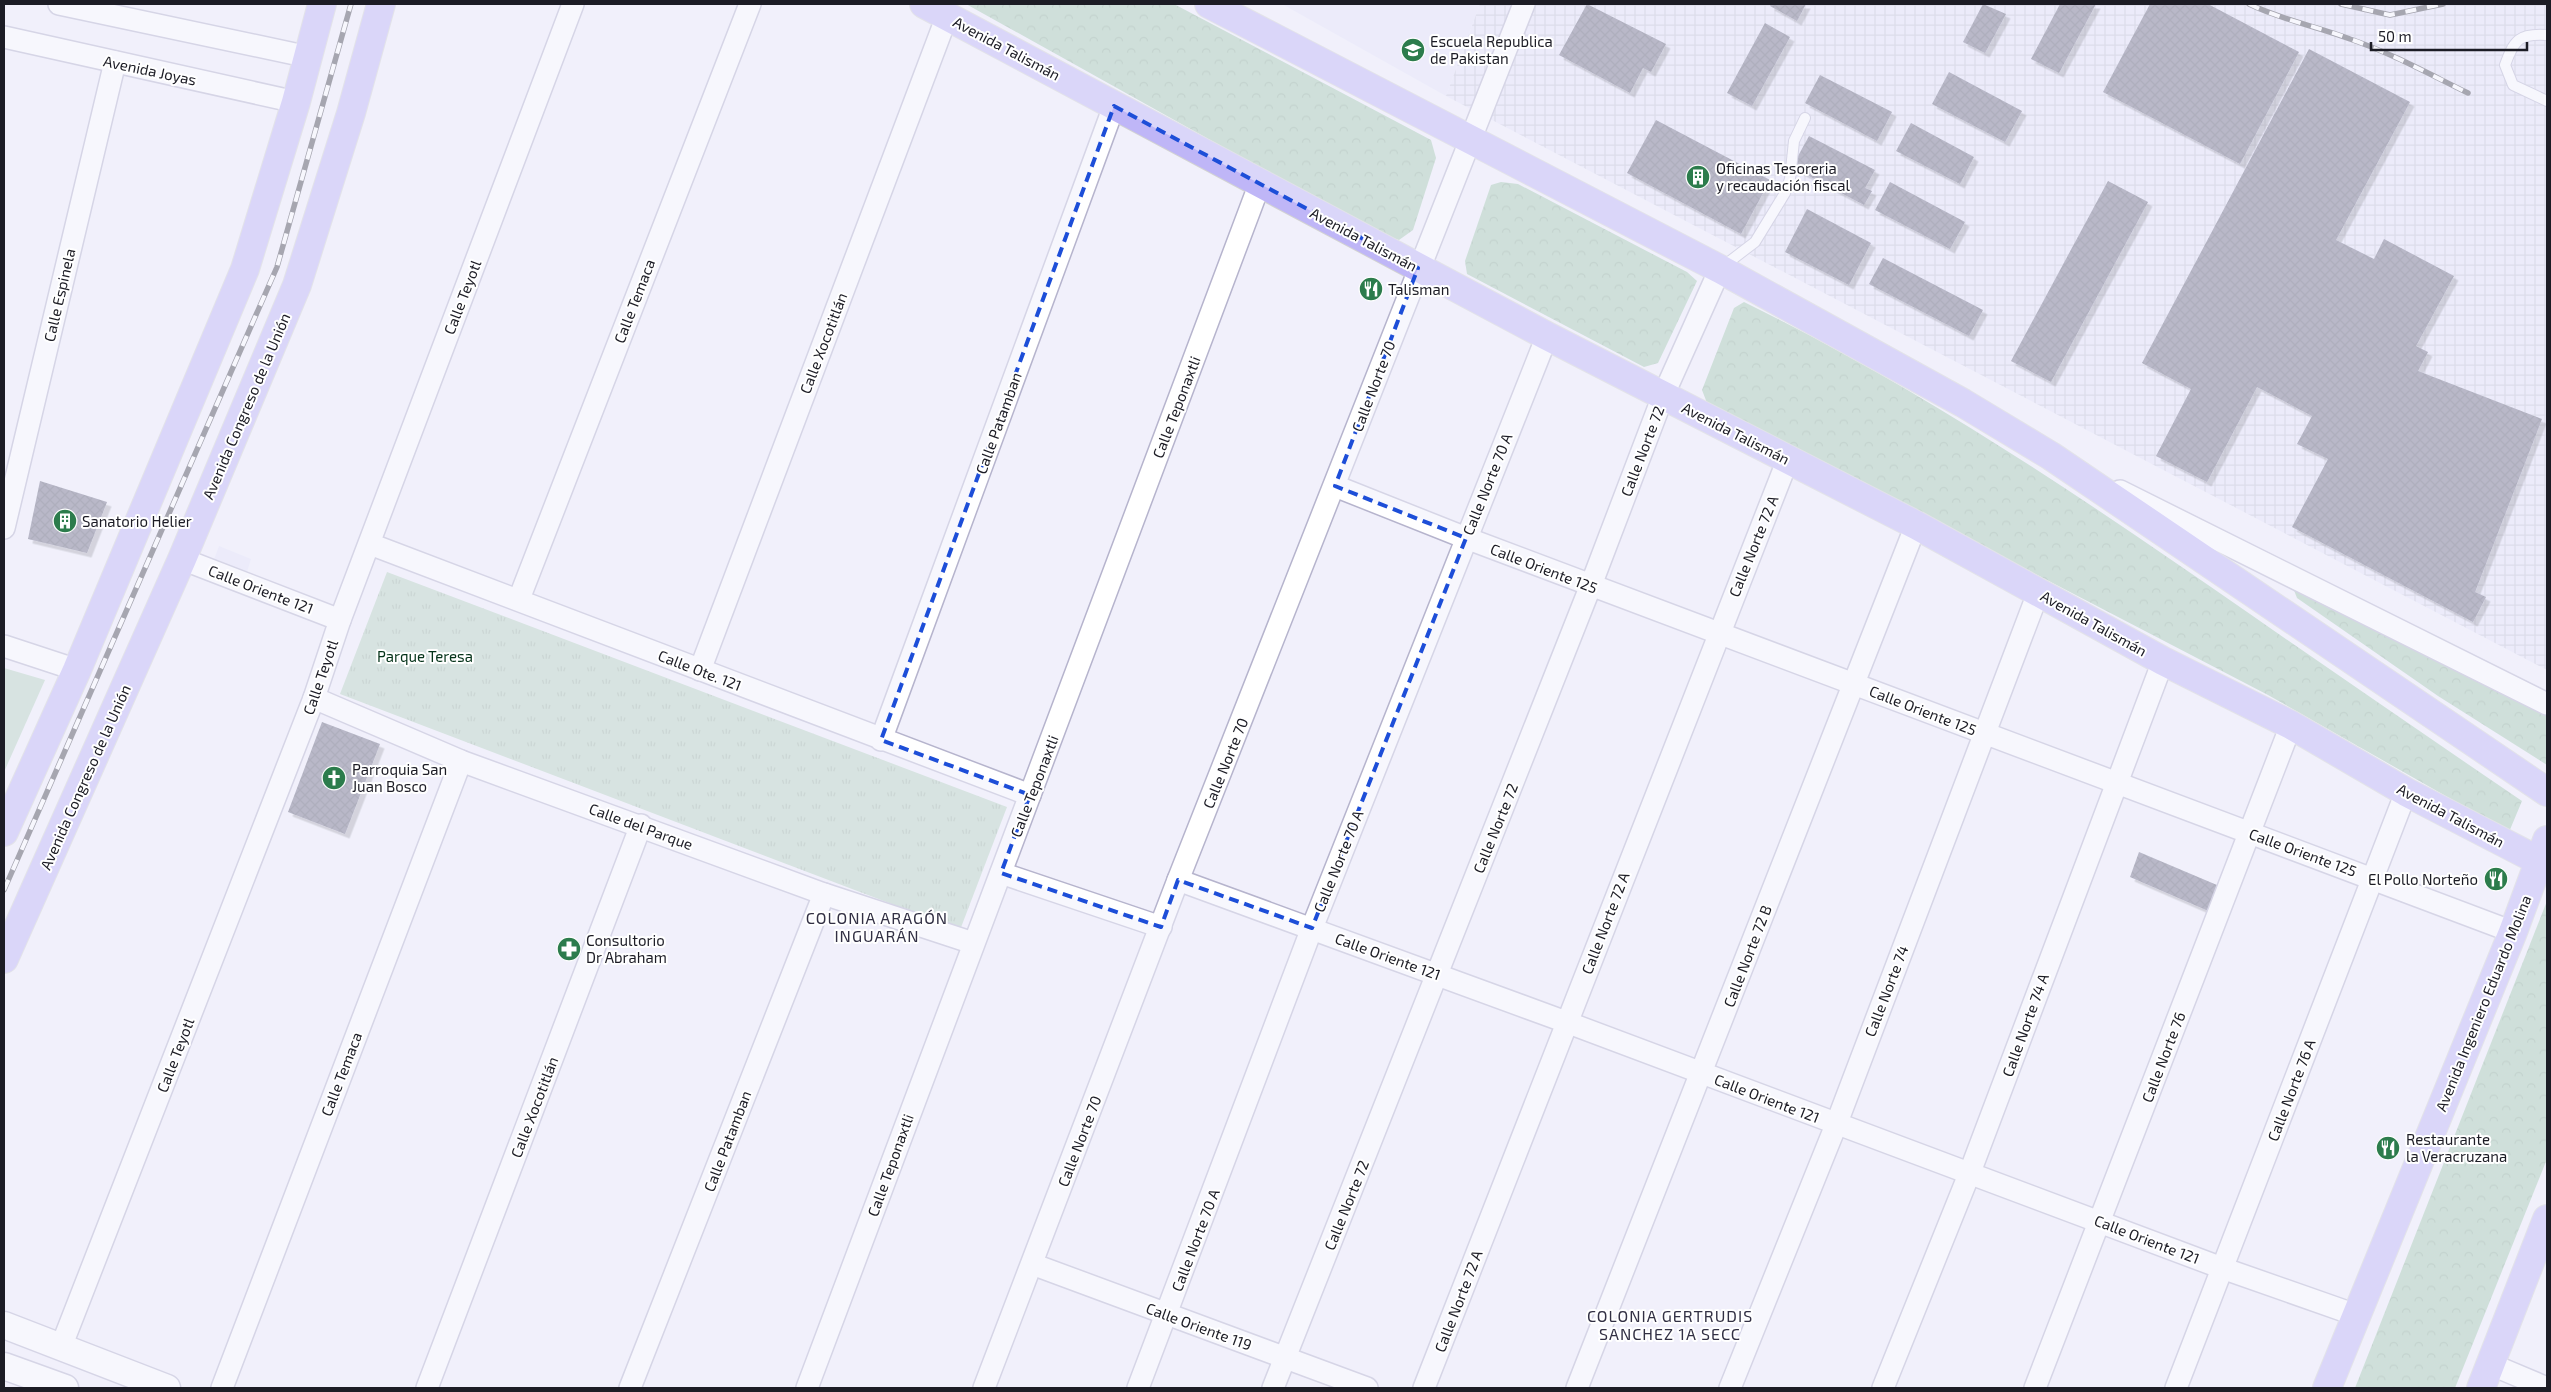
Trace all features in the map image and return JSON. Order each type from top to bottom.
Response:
[{"type":"main road","points":[[4,832],[77,670],[245,269],[296,102],[322,4]]},
{"type":"main road","name":"Avenida Congreso de la Unión","points":[[4,959],[182,559],[298,285],[351,113],[381,4]]},
{"type":"main road","points":[[1209,4],[1720,269],[1963,403],[2051,456],[2547,792]]},
{"type":"main road","name":"Avenida Talismán","points":[[935,10],[1547,336],[1916,524],[2163,661],[2291,725],[2406,792],[2545,856]]},
{"type":"main road","name":"Avenida Ingeniero Eduardo Molina","points":[[2327,1388],[2545,856]]},
{"type":"main road","points":[[2485,1376],[2547,1219]]},
{"type":"street","points":[[59,4],[124,10],[309,57]]},
{"type":"street","name":"Calle Teyotl","points":[[61,1347],[314,698],[340,620],[573,4]]},
{"type":"street","name":"Calle Temaca","points":[[518,599],[750,4]]},
{"type":"street","name":"Calle Norte 70","points":[[984,1388],[1178,880],[1335,486],[1418,268],[1524,4]]},
{"type":"street","name":"Calle Xocotitlán","points":[[700,670],[935,10]]},
{"type":"street","name":"Avenida Joyas","points":[[4,37],[296,102]]},
{"type":"street","name":"Calle Espinela","points":[[4,528],[115,62]]},
{"type":"street","name":"Calle Patamban","points":[[881,740],[1114,106]]},
{"type":"street","name":"Calle Teponaxtli","points":[[807,1388],[1260,183]]},
{"type":"street","name":"Calle Norte 72","points":[[1273,1388],[1591,585],[1663,396],[1720,269]]},
{"type":"street","name":"Calle Norte 70 A","points":[[1138,1388],[1312,928],[1547,336]]},
{"type":"street","points":[[2051,456],[2547,704]]},
{"type":"street","name":"Calle Norte 72 A","points":[[1424,1388],[1718,632],[1788,460]]},
{"type":"street","name":"Calle Oriente 125","points":[[1335,486],[1466,538],[2513,932]]},
{"type":"street","name":"Calle Norte 72 B","points":[[1577,1388],[1916,524]]},
{"type":"street","name":"Calle Ote. 121","points":[[370,544],[518,599],[881,740],[1030,795]]},
{"type":"street","name":"Calle Oriente 121","points":[[182,559],[340,620]]},
{"type":"street","name":"Calle Norte 74","points":[[1730,1388],[1836,1125],[2038,593]]},
{"type":"street","points":[[4,646],[77,670]]},
{"type":"street","name":"Calle Norte 74 A","points":[[1883,1388],[1970,1172],[2115,782],[2163,661]]},
{"type":"street","name":"Calle del Parque","points":[[314,698],[461,761],[641,825],[824,894],[973,943]]},
{"type":"street","name":"Calle Norte 76","points":[[2035,1388],[2291,725]]},
{"type":"street","name":"Calle Temaca","points":[[222,1388],[461,761]]},
{"type":"street","name":"Calle Norte 76 A","points":[[2176,1388],[2406,792]]},
{"type":"street","name":"Calle Xocotitlán","points":[[427,1388],[641,825]]},
{"type":"street","points":[[1001,873],[1160,927]]},
{"type":"street","name":"Calle Oriente 121","points":[[1178,880],[1437,974],[1836,1125],[1970,1172],[2222,1268],[2356,1316]]},
{"type":"street","name":"Calle Patamban","points":[[630,1388],[824,894]]},
{"type":"street","name":"Calle Oriente 119","points":[[1032,1264],[1367,1388]]},
{"type":"street","points":[[4,1325],[167,1388]]},
{"type":"street","points":[[4,1366],[65,1388]]},
{"type":"street","points":[[2485,1376],[2547,1388]]},
{"type":"lane","points":[[2547,35],[2530,34],[2513,44],[2505,65],[2513,85],[2547,101]]},
{"type":"lane","points":[[1720,269],[1755,242],[1785,193],[1790,179],[1794,141],[1805,118]]},
{"type":"highlighted area","points":[[1114,106],[1418,268],[1335,486],[1466,538],[1312,928],[1178,880],[1161,927],[1001,873],[1030,795],[881,740]]},
{"type":"shaded area","name":"Escuela Republica de Pakistan","points":[[1282,4],[1480,4],[1446,96]]},
{"type":"shaded area","points":[[1480,4],[2547,4],[2547,670],[1446,96]]},
{"type":"shaded area","points":[[219,546],[251,559],[245,578],[212,565]]},
{"type":"green space","points":[[966,4],[1174,4],[1431,140],[1436,158],[1413,230],[1399,240],[1377,233]]},
{"type":"green space","points":[[1501,182],[1518,184],[1687,272],[1697,281],[1658,363],[1644,367],[1467,274],[1465,261],[1491,185]]},
{"type":"green space","points":[[1744,302],[1876,372],[2003,448],[2189,572],[2522,801],[2509,832],[2268,695],[1707,403],[1702,390],[1734,308]]},
{"type":"green space","name":"Parque Teresa","points":[[387,572],[1007,807],[960,930],[340,694]]},
{"type":"green space","points":[[2290,580],[2547,715],[2547,765],[2438,696],[2297,598]]},
{"type":"green space","points":[[4,668],[45,680],[4,772]]},
{"type":"green space","points":[[2547,901],[2547,1159],[2455,1388],[2355,1388]]},
{"type":"building","points":[[1587,4],[1666,44],[1651,72],[1643,68],[1630,93],[1559,55]]},
{"type":"building","points":[[1771,4],[1806,4],[1797,21],[1770,6]]},
{"type":"building","points":[[1983,4],[2006,14],[1985,53],[1963,42]]},
{"type":"building","points":[[2060,4],[2096,4],[2059,73],[2031,59]]},
{"type":"building","points":[[2150,4],[2208,4],[2299,52],[2240,164],[2103,92]]},
{"type":"building","points":[[1765,23],[1790,37],[1752,106],[1727,93]]},
{"type":"building","points":[[2309,49],[2410,102],[2336,240],[2374,259],[2384,239],[2454,276],[2416,346],[2428,352],[2418,371],[2542,419],[2475,592],[2486,597],[2473,622],[2292,527],[2328,459],[2297,444],[2312,416],[2257,387],[2207,482],[2156,456],[2191,389],[2142,363]]},
{"type":"building","points":[[1949,72],[2022,111],[2005,142],[1932,104]]},
{"type":"building","points":[[1820,75],[1892,112],[1877,141],[1805,103]]},
{"type":"building","name":"Oficinas Tesoreria y recaudación fiscal","points":[[1656,120],[1770,180],[1741,234],[1627,173]]},
{"type":"building","points":[[1911,123],[1974,157],[1960,184],[1896,151]]},
{"type":"building","points":[[1809,136],[1875,170],[1865,188],[1872,191],[1864,205],[1792,167]]},
{"type":"building","points":[[2108,181],[2148,202],[2051,382],[2011,361]]},
{"type":"building","points":[[1890,182],[1965,222],[1950,249],[1875,210]]},
{"type":"building","points":[[1807,209],[1871,243],[1849,285],[1785,252]]},
{"type":"building","points":[[1883,258],[1983,310],[1969,336],[1869,284]]},
{"type":"building","name":"Sanatorio Helier","points":[[40,481],[107,502],[87,553],[28,539]]},
{"type":"building","name":"Parroquia San Juan Bosco","points":[[322,722],[380,744],[345,834],[288,812]]},
{"type":"building","points":[[2139,852],[2224,888],[2213,913],[2130,877]]},
{"type":"railway","points":[[4,890],[277,267],[351,4]]},
{"type":"railway","points":[[2249,4],[2380,51],[2468,93]]},
{"type":"railway","points":[[2341,4],[2390,15],[2443,4]]},
{"type":"place","name":"Escuela Republica de Pakistan","points":[[1413,50]]},
{"type":"place","name":"Oficinas Tesoreria y recaudación fiscal","points":[[1698,177]]},
{"type":"place","name":"Talisman","points":[[1371,289]]},
{"type":"place","name":"Sanatorio Helier","points":[[65,521]]},
{"type":"place","name":"Parroquia San Juan Bosco","points":[[334,778]]},
{"type":"place","name":"El Pollo Norteño","points":[[2496,879]]},
{"type":"place","name":"Consultorio Dr Abraham","points":[[569,949]]},
{"type":"place","name":"Restaurante la Veracruzana","points":[[2388,1148]]},
{"type":"district","name":"COLONIA ARAGÓN INGUARÁN","points":[[877,926]]},
{"type":"district","name":"COLONIA GERTRUDIS SANCHEZ 1A SECC","points":[[1670,1324]]}]
